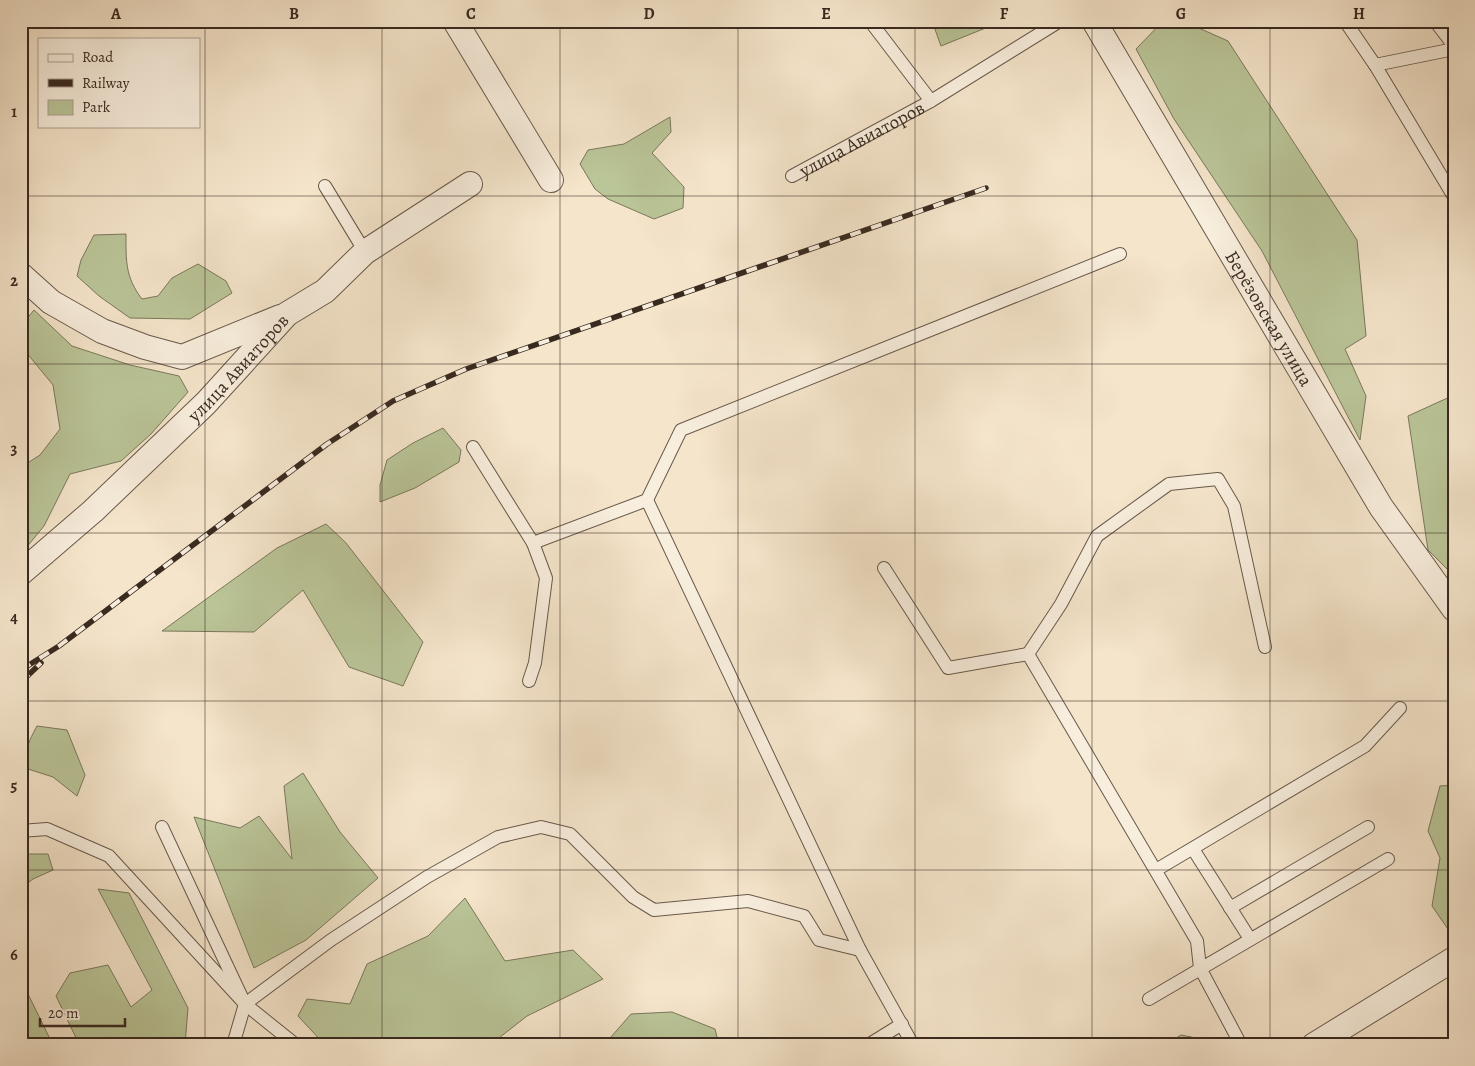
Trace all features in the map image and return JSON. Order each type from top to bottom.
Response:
[{"type":"street","points":[[454,21],[552,180]]},
{"type":"street","name":"Берёзовская улица","points":[[1094,21],[1381,507],[1454,608]]},
{"type":"street","name":"улица Авиаторов","points":[[21,573],[94,512],[206,403],[287,314],[325,291],[365,252],[470,184]]},
{"type":"street","points":[[21,275],[51,302],[102,330],[145,347],[182,357],[287,314]]},
{"type":"street","points":[[1314,1045],[1454,959]]},
{"type":"lane","name":"улица Авиаторов","points":[[870,21],[931,101]]},
{"type":"lane","name":"улица Авиаторов","points":[[792,176],[931,101],[1060,21]]},
{"type":"lane","points":[[1346,21],[1375,65],[1454,198]]},
{"type":"lane","points":[[1375,65],[1454,47],[1435,21]]},
{"type":"lane","points":[[325,186],[365,252]]},
{"type":"lane","points":[[533,543],[646,500],[682,430],[1120,254]]},
{"type":"lane","points":[[473,447],[533,543],[546,578],[535,663],[529,681]]},
{"type":"lane","points":[[884,568],[948,668],[1028,654],[1062,604],[1097,536],[1169,484],[1218,479],[1234,506],[1264,647]]},
{"type":"lane","points":[[646,500],[860,950],[913,1045]]},
{"type":"lane","points":[[1028,654],[1197,941],[1200,968],[1241,1045]]},
{"type":"lane","points":[[1156,870],[1365,746],[1400,708]]},
{"type":"lane","points":[[162,827],[245,1004]]},
{"type":"lane","points":[[234,1045],[245,1004],[331,940],[427,878],[498,837],[541,827],[570,834],[633,897],[654,910],[748,901],[804,916],[820,940],[860,950]]},
{"type":"lane","points":[[1230,908],[1368,827]]},
{"type":"lane","points":[[21,831],[47,829],[109,856],[245,1004],[296,1045]]},
{"type":"lane","points":[[1193,849],[1250,939]]},
{"type":"lane","points":[[1149,999],[1388,859]]},
{"type":"lane","points":[[868,1045],[902,1024]]},
{"type":"green space","points":[[932,21],[1003,21],[941,46]]},
{"type":"green space","points":[[1163,21],[1183,21],[1228,41],[1357,240],[1366,336],[1345,349],[1366,396],[1360,440],[1262,251],[1174,119],[1136,49]]},
{"type":"green space","points":[[670,117],[671,132],[652,153],[684,187],[683,208],[654,219],[608,199],[595,189],[580,164],[588,150],[624,144]]},
{"type":"green space","points":[[126,234],[129,276],[142,299],[158,296],[172,278],[198,264],[226,281],[232,293],[190,319],[130,318],[99,296],[77,276],[81,260],[94,235]]},
{"type":"green space","points":[[34,310],[72,346],[130,365],[179,376],[188,392],[151,434],[121,461],[70,474],[44,526],[21,554],[21,442],[23,441],[26,464],[40,455],[60,429],[53,385],[21,346],[21,326]]},
{"type":"green space","points":[[1454,395],[1454,576],[1428,550],[1408,416]]},
{"type":"green space","points":[[443,428],[461,450],[459,462],[415,488],[380,502],[380,485],[387,460],[413,443]]},
{"type":"green space","points":[[326,524],[346,543],[423,642],[403,686],[349,667],[303,590],[254,632],[162,631],[277,548]]},
{"type":"green space","points":[[37,726],[67,730],[85,775],[77,796],[53,777],[28,769],[26,757],[29,742]]},
{"type":"green space","points":[[303,773],[340,832],[378,878],[306,940],[254,968],[194,817],[240,828],[259,816],[292,859],[284,786]]},
{"type":"green space","points":[[1454,785],[1454,931],[1450,932],[1432,906],[1440,858],[1428,831],[1440,786]]},
{"type":"green space","points":[[21,854],[48,854],[53,870],[33,879],[21,888]]},
{"type":"green space","points":[[98,889],[129,893],[188,1008],[185,1045],[53,1045],[78,1042],[56,996],[70,973],[108,965],[131,1007],[152,990]]},
{"type":"green space","points":[[465,898],[505,961],[573,950],[603,979],[527,1016],[490,1045],[325,1045],[298,1016],[307,999],[350,1004],[367,964],[428,936]]},
{"type":"green space","points":[[21,991],[27,992],[53,1045],[21,1045]]},
{"type":"green space","points":[[672,1012],[715,1029],[719,1045],[604,1045],[631,1014]]},
{"type":"green space","points":[[1181,1035],[1211,1041],[1212,1045],[1165,1045]]},
{"type":"railway","points":[[21,670],[59,646],[327,444],[393,401],[466,369],[986,188]]},
{"type":"railway","points":[[21,682],[41,663]]}]
